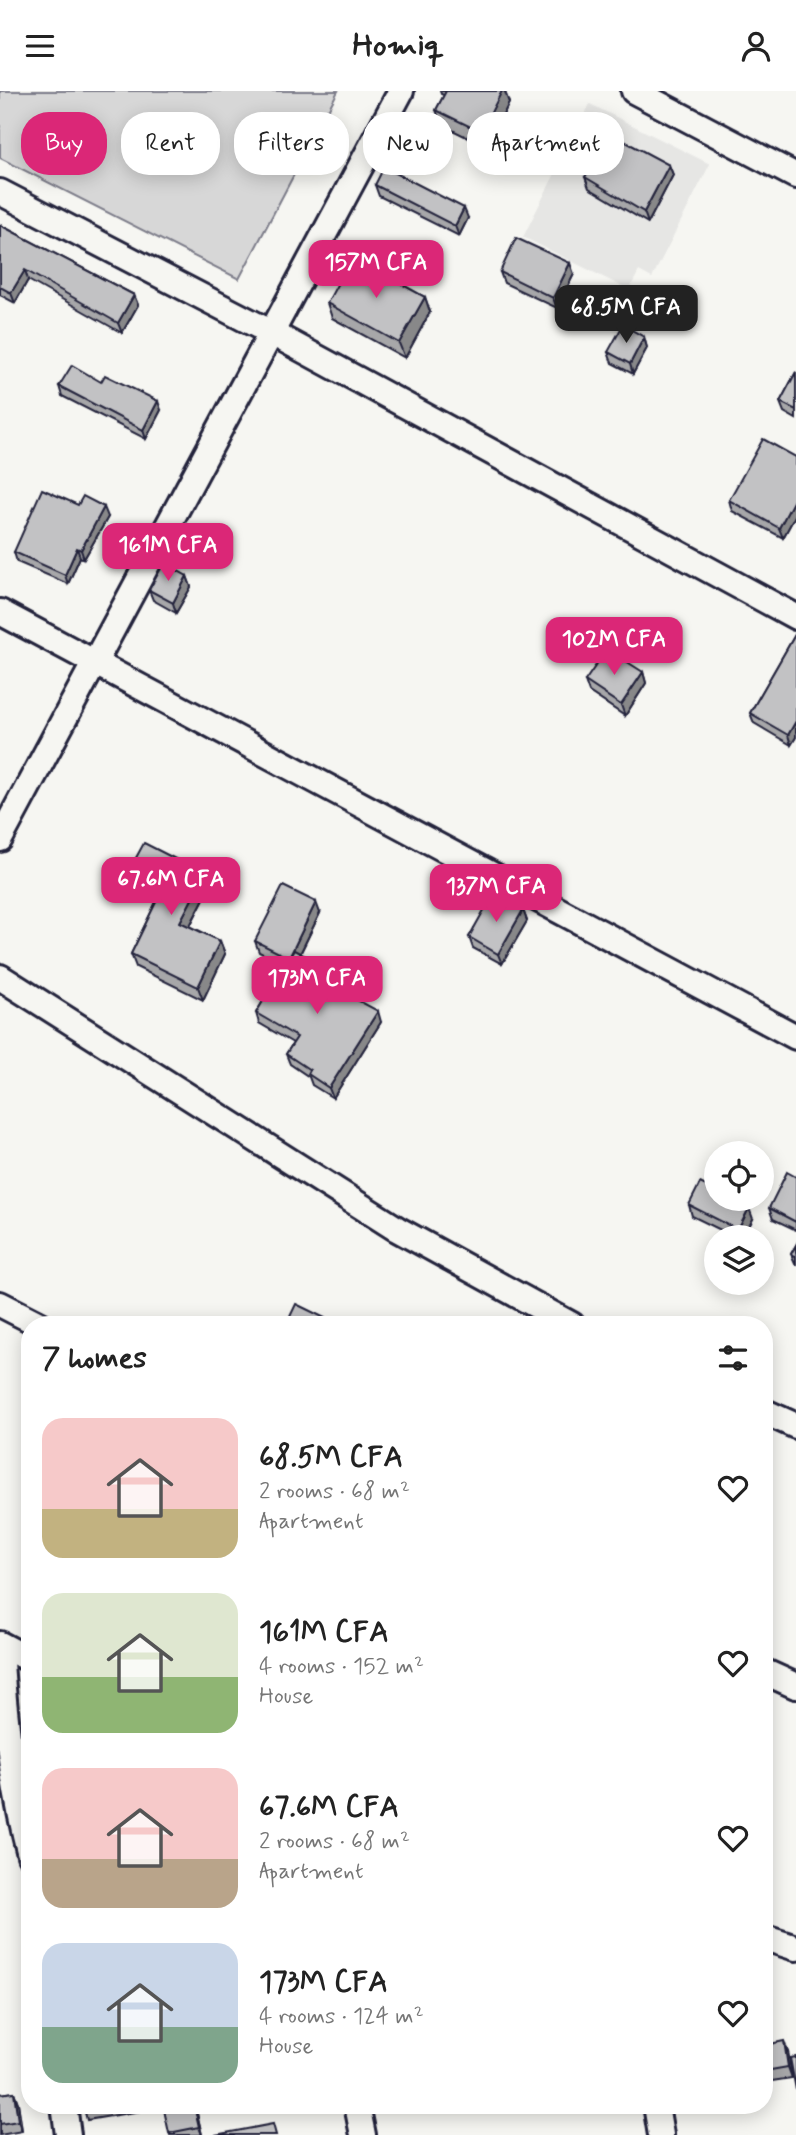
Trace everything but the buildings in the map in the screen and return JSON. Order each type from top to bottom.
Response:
[{"type":"street","points":[[0,839],[401,91]]},
{"type":"street","points":[[634,91],[796,176]]},
{"type":"street","points":[[0,192],[270,332],[796,617]]},
{"type":"street","points":[[0,613],[95,661],[796,1038]]},
{"type":"street","points":[[0,977],[397,1229],[556,1316]]},
{"type":"street","points":[[0,1304],[23,1316]]},
{"type":"street","points":[[773,1416],[796,1426]]},
{"type":"street","points":[[21,1656],[0,1645],[4,1712],[21,1822]]},
{"type":"street","points":[[773,1676],[796,1686]]},
{"type":"street","points":[[773,1941],[796,1948]]},
{"type":"street","points":[[65,2114],[68,2135]]},
{"type":"street","points":[[359,2114],[363,2135]]},
{"type":"street","points":[[658,2114],[661,2135]]},
{"type":"shaded area","points":[[0,91],[338,91],[327,112],[234,112],[234,175],[294,175],[239,279],[34,175],[107,175],[107,112],[21,112],[21,169],[0,158]]},
{"type":"shaded area","points":[[590,104],[606,112],[586,112]]},
{"type":"shaded area","points":[[624,121],[710,164],[652,278],[639,271],[629,290],[523,237],[554,175],[624,175]]}]
